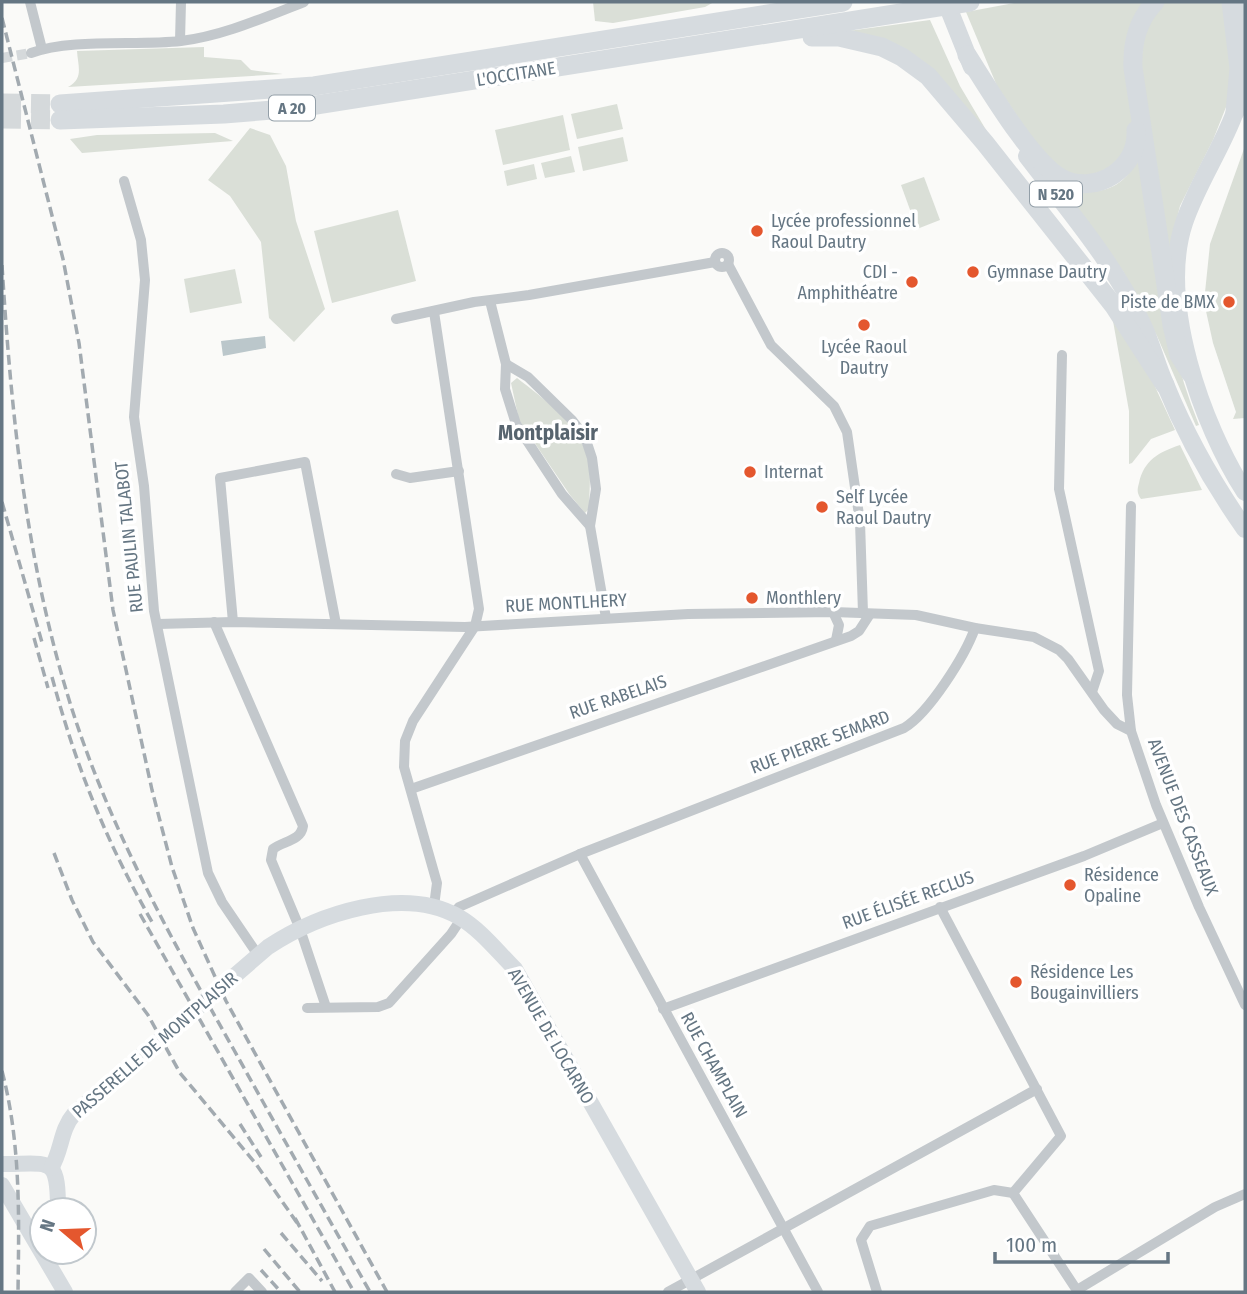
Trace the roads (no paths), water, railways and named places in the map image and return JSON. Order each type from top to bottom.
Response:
[{"type":"highway","points":[[641,33],[750,2]]},
{"type":"highway","name":"L'OCCITANE","points":[[844,2],[314,86],[60,112],[211,114],[297,108],[970,2]]},
{"type":"highway","points":[[1155,2],[1140,23],[1134,46],[1133,68],[1172,325],[1179,355],[1191,374]]},
{"type":"highway","points":[[1231,2],[1239,68],[1235,112]]},
{"type":"highway","points":[[709,43],[839,37],[882,47],[920,69],[985,143],[1114,306],[1165,386]]},
{"type":"highway","points":[[967,55],[1002,110],[1042,162],[1064,180],[1074,183],[1101,181],[1116,174],[1127,163],[1135,147],[1138,99]]},
{"type":"main road","name":"N 520","points":[[946,2],[986,96],[1012,136],[1124,289],[1144,329],[1165,386],[1195,447],[1245,529]]},
{"type":"main road","points":[[1235,112],[1219,151],[1195,196],[1179,241],[1177,285],[1191,374],[1217,441],[1245,492]]},
{"type":"street","points":[[30,2],[37,51],[208,37],[279,7],[304,2]]},
{"type":"street","points":[[180,41],[181,2]]},
{"type":"street","points":[[1242,2],[1245,22]]},
{"type":"street","points":[[1235,112],[1245,80]]},
{"type":"street","name":"RUE PAULIN TALABOT","points":[[124,181],[141,240],[145,280],[134,417],[144,486],[154,611],[208,873],[254,959]]},
{"type":"street","points":[[396,318],[715,262],[720,267],[728,264],[771,345],[834,406],[847,432],[860,522],[867,613]]},
{"type":"street","points":[[490,301],[506,364],[505,388],[516,424],[562,494],[590,526]]},
{"type":"street","points":[[434,312],[479,609],[475,626],[413,721],[405,741],[404,767],[437,883],[434,906]]},
{"type":"street","points":[[1062,355],[1059,489],[1099,671],[1093,692]]},
{"type":"street","points":[[506,364],[528,377],[572,420],[585,437],[592,457],[596,489],[590,526],[606,618]]},
{"type":"street","points":[[233,622],[220,478],[305,462],[337,624]]},
{"type":"street","points":[[396,474],[410,478],[459,471]]},
{"type":"street","name":"AVENUE DES CASSEAUX","points":[[1131,506],[1127,695],[1131,732],[1163,823],[1245,1005]]},
{"type":"street","points":[[833,612],[839,625],[836,640]]},
{"type":"street","name":"RUE MONTLHERY","points":[[158,624],[233,622],[475,626],[688,614],[833,612],[930,617],[975,628]]},
{"type":"street","name":"RUE RABELAIS","points":[[411,789],[836,640],[859,631],[867,613]]},
{"type":"street","points":[[214,622],[303,826],[297,838],[277,846],[271,855],[326,1007]]},
{"type":"street","points":[[975,628],[1034,637],[1059,650],[1117,724],[1131,732]]},
{"type":"street","name":"RUE PIERRE SEMARD","points":[[457,916],[460,907],[580,854],[904,728],[919,717],[954,668],[975,628]]},
{"type":"street","name":"RUE ÉLISÉE RECLUS","points":[[663,1010],[1128,839],[1163,823]]},
{"type":"street","name":"RUE CHAMPLAIN","points":[[580,854],[818,1292]]},
{"type":"street","name":"AVENUE DE LOCARNO","points":[[254,959],[300,929],[324,919],[386,904],[434,906],[475,928],[515,968],[694,1286]]},
{"type":"street","points":[[940,907],[1060,1136],[1013,1192]]},
{"type":"street","points":[[307,1008],[378,1007],[389,1003],[451,934],[457,916]]},
{"type":"street","name":"PASSERELLE DE MONTPLAISIR","points":[[51,1168],[58,1155],[65,1128],[82,1108],[254,959]]},
{"type":"street","points":[[668,1292],[694,1286],[785,1228],[1037,1089]]},
{"type":"street","points":[[2,1164],[41,1164],[51,1168],[58,1180],[58,1196]]},
{"type":"street","points":[[2,1185],[7,1204],[28,1227]]},
{"type":"street","points":[[877,1292],[861,1240],[870,1226],[994,1190],[1013,1192]]},
{"type":"street","points":[[1013,1192],[1078,1291],[1215,1207],[1245,1194]]},
{"type":"street","points":[[52,1266],[65,1292]]},
{"type":"street","points":[[235,1292],[249,1278],[262,1292]]},
{"type":"tunnel","points":[[2,58],[31,53]]},
{"type":"tunnel","points":[[2,103],[60,104]]},
{"type":"tunnel","points":[[2,119],[60,120]]},
{"type":"railway","points":[[2,18],[63,259],[79,343],[113,610],[152,790],[172,867],[193,928],[226,1001],[387,1292]]},
{"type":"railway","points":[[2,265],[15,427],[30,534],[53,640],[82,740],[140,876],[210,1007],[370,1292]]},
{"type":"railway","points":[[2,502],[43,646]]},
{"type":"railway","points":[[34,638],[48,688]]},
{"type":"railway","points":[[52,677],[71,742],[106,833],[152,922]]},
{"type":"railway","points":[[54,853],[72,900],[93,942],[148,1015],[180,1073],[256,1164],[300,1227]]},
{"type":"railway","points":[[140,914],[354,1292]]},
{"type":"railway","points":[[2,1071],[16,1153],[18,1292]]},
{"type":"railway","points":[[240,1124],[261,1157]]},
{"type":"railway","points":[[295,1218],[335,1292]]},
{"type":"railway","points":[[281,1233],[322,1281]]},
{"type":"railway","points":[[264,1249],[300,1292]]},
{"type":"railway","points":[[261,1270],[281,1292]]},
{"type":"place","name":"Lycée professionnel Raoul Dautry","points":[[757,231]]},
{"type":"place","name":"Gymnase Dautry","points":[[973,272]]},
{"type":"place","name":"CDI - Amphithéatre","points":[[912,282]]},
{"type":"place","name":"Piste de BMX","points":[[1229,302]]},
{"type":"place","name":"Lycée Raoul Dautry","points":[[864,325]]},
{"type":"place","name":"Internat","points":[[750,472]]},
{"type":"place","name":"Self Lycée Raoul Dautry","points":[[822,507]]},
{"type":"place","name":"Monthlery","points":[[752,598]]},
{"type":"place","name":"Résidence Opaline","points":[[1070,885]]},
{"type":"place","name":"Résidence Les Bougainvilliers","points":[[1016,982]]},
{"type":"district","name":"Montplaisir","points":[[548,433]]}]
